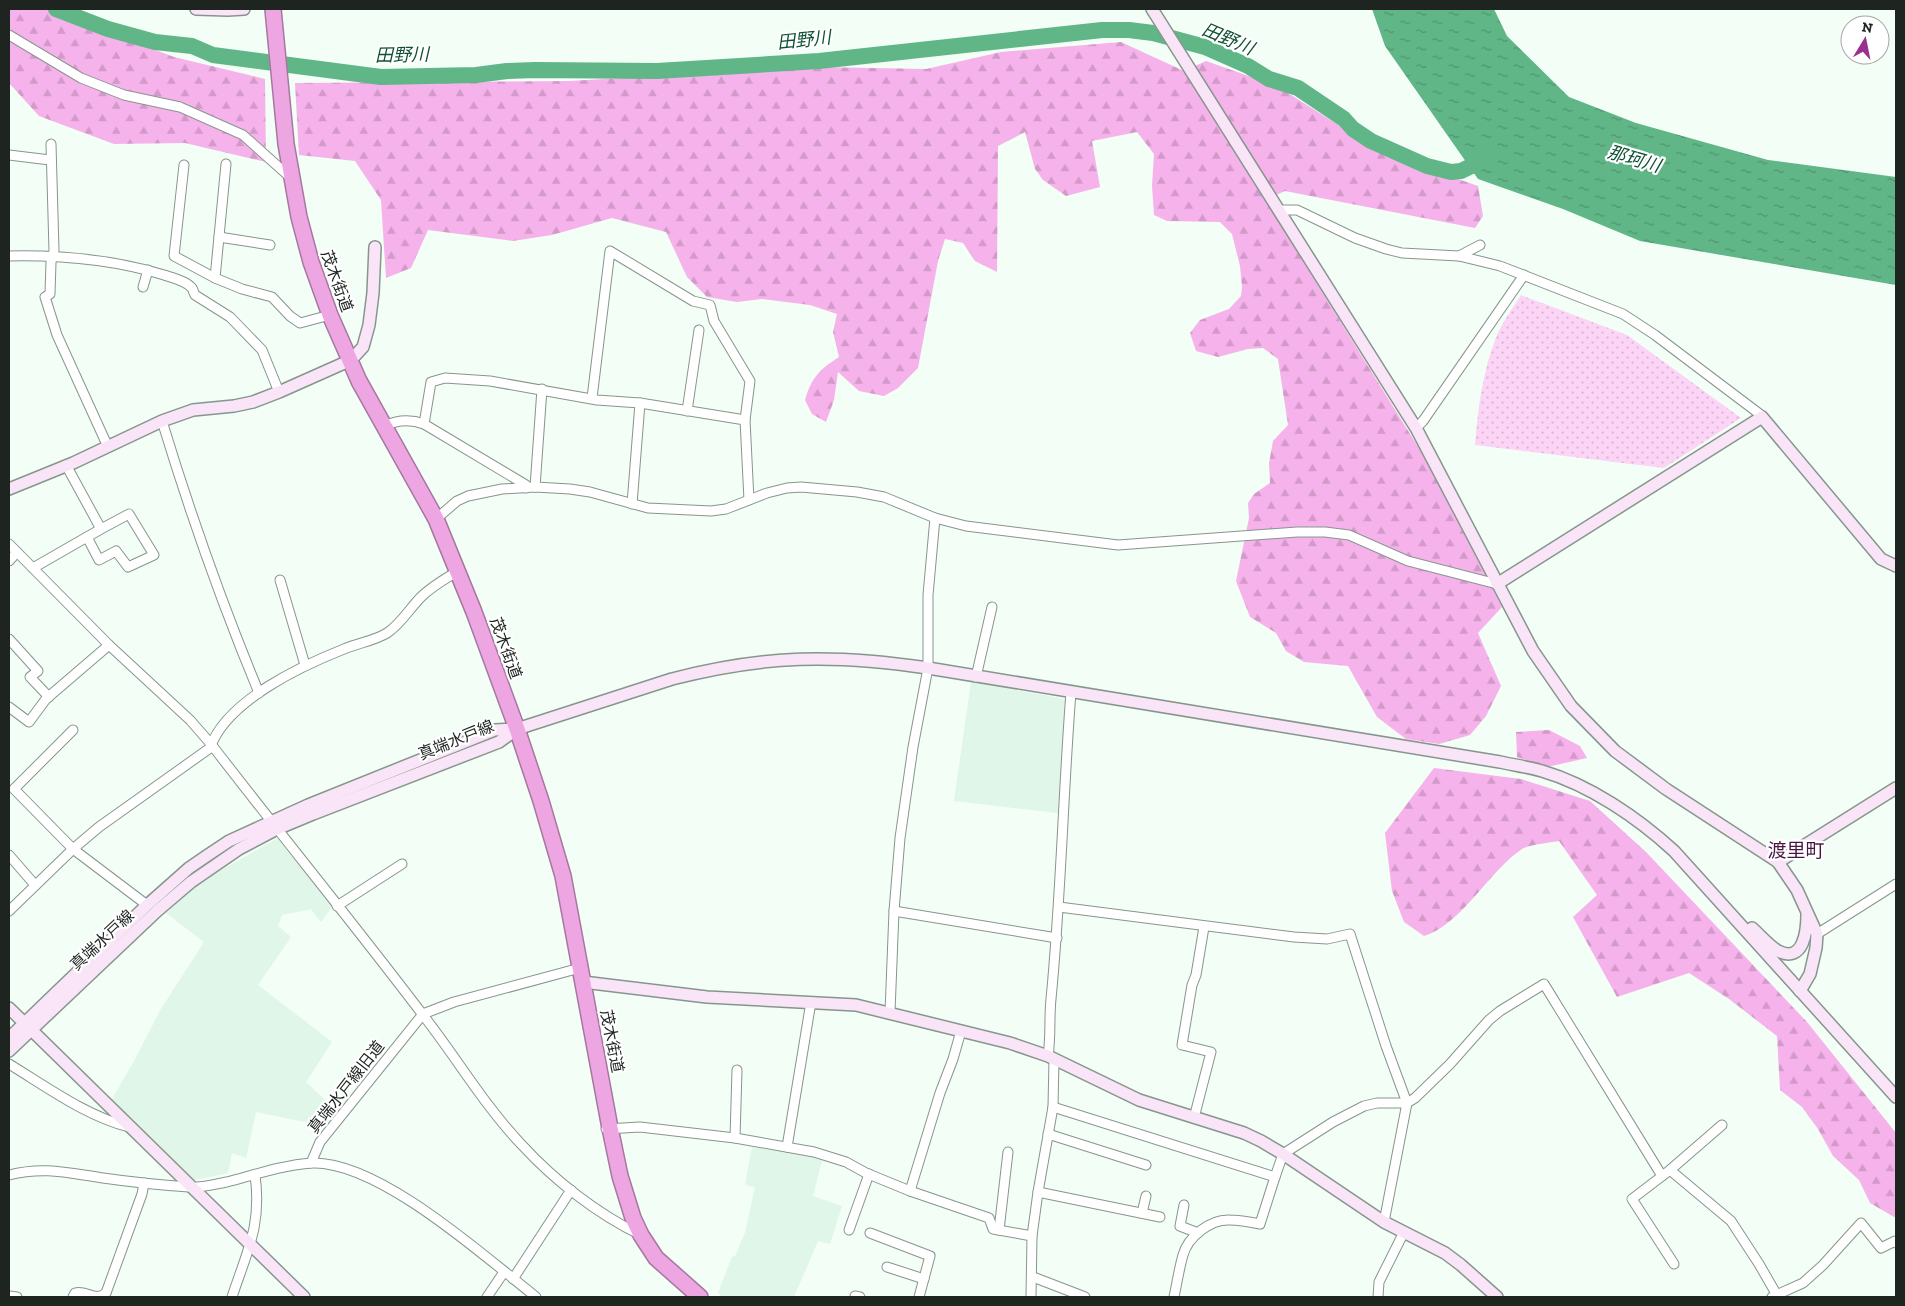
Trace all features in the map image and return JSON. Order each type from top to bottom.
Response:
[{"type":"highway","name":"茂木街道","points":[[273,9],[291,178],[311,262],[330,315],[359,381],[436,519],[458,571],[517,728],[563,876],[607,1129],[627,1201],[641,1235],[656,1258],[700,1297]]},
{"type":"street","points":[[196,9],[244,9]]},
{"type":"street","points":[[1152,9],[1416,428],[1533,651],[1572,706],[1615,750],[1666,789],[1778,862],[1797,890],[1817,934],[1810,974],[1800,991]]},
{"type":"street","points":[[9,35],[81,78],[124,95],[180,107],[243,135],[291,178]]},
{"type":"street","points":[[51,144],[54,251],[50,294],[45,297],[57,335],[108,447]]},
{"type":"street","points":[[9,155],[50,160]]},
{"type":"street","points":[[215,278],[226,164]]},
{"type":"street","points":[[184,165],[174,256],[242,290],[272,297],[290,316],[300,323],[330,315]]},
{"type":"street","points":[[1279,210],[1297,210],[1354,238],[1386,250],[1402,253],[1459,256],[1500,266],[1623,314],[1655,334],[1761,414],[1762,418],[1881,559],[1896,566]]},
{"type":"street","points":[[219,237],[270,246]]},
{"type":"street","points":[[1459,256],[1480,244]]},
{"type":"street","points":[[9,488],[108,447],[162,421],[193,410],[253,402],[351,360],[363,347],[369,325],[373,293],[375,247]]},
{"type":"street","points":[[592,398],[610,251],[693,301],[710,304],[714,321],[750,381],[746,420],[748,500]]},
{"type":"street","points":[[9,256],[100,261],[148,270],[183,282],[192,288],[194,295],[230,317],[262,350],[279,392]]},
{"type":"street","points":[[143,287],[148,270]]},
{"type":"street","points":[[1416,428],[1423,421],[1524,275]]},
{"type":"street","points":[[687,411],[699,330]]},
{"type":"street","points":[[424,424],[432,382],[445,378],[490,380],[592,398],[746,420]]},
{"type":"street","points":[[530,487],[542,389]]},
{"type":"street","points":[[632,504],[640,404]]},
{"type":"street","points":[[436,519],[457,501],[468,496],[502,489],[530,487],[590,492],[648,508],[711,511],[726,509],[787,488],[801,487],[884,497],[935,518],[966,526],[1118,545],[1161,544],[1297,532],[1325,532],[1349,536],[1408,561],[1497,584],[1762,418]]},
{"type":"street","points":[[162,421],[185,495],[235,635],[259,693]]},
{"type":"street","points":[[384,426],[399,421],[424,424],[530,487]]},
{"type":"street","points":[[66,465],[101,528]]},
{"type":"street","points":[[33,568],[101,528],[129,514],[154,555],[128,567],[116,551],[99,560],[87,537]]},
{"type":"street","points":[[890,1012],[894,911],[900,838],[928,668],[928,595],[935,518]]},
{"type":"street","points":[[9,544],[109,645],[190,720],[211,744],[423,1014],[521,1145],[571,1190],[607,1218],[641,1235]]},
{"type":"street","points":[[9,561],[17,552]]},
{"type":"street","points":[[9,911],[73,849],[99,827],[210,748],[226,721],[236,710],[259,693],[305,666],[388,632],[437,583],[458,571]]},
{"type":"street","points":[[280,580],[305,666]]},
{"type":"street","points":[[976,677],[992,608]]},
{"type":"street","points":[[9,639],[38,671],[30,677],[49,697]]},
{"type":"street","points":[[9,707],[29,722],[49,697],[109,645]]},
{"type":"street","name":"真端水戸線","points":[[9,1051],[28,1026],[147,906],[189,868],[229,841],[500,742],[517,728],[672,679],[751,662],[793,658],[835,658],[928,668],[1500,762],[1543,772],[1589,791],[1633,818],[1674,851],[1728,911]]},
{"type":"street","points":[[1031,1297],[1033,1277],[1032,1236],[1053,1108],[1050,1010],[1057,938],[1071,692]]},
{"type":"street","points":[[73,730],[14,789],[73,849],[147,906]]},
{"type":"street","points":[[1778,862],[1896,788]]},
{"type":"street","name":"真端水戸線","points":[[9,1038],[28,1026],[191,882],[273,825]]},
{"type":"street","points":[[9,856],[35,885]]},
{"type":"street","points":[[337,906],[402,864]]},
{"type":"street","points":[[1817,934],[1896,884]]},
{"type":"street","points":[[1059,907],[1294,937],[1326,939],[1350,934],[1386,1046],[1407,1103],[1384,1222]]},
{"type":"street","points":[[1728,911],[1746,922],[1778,951],[1787,954],[1797,951],[1804,943],[1807,927],[1807,910]]},
{"type":"street","points":[[894,911],[1057,938]]},
{"type":"street","points":[[1728,911],[1896,1097]]},
{"type":"street","points":[[1194,1118],[1211,1052],[1182,1045],[1204,926]]},
{"type":"street","points":[[423,1014],[454,1002],[581,975],[707,998],[856,1005],[1010,1043],[1051,1057],[1139,1100],[1244,1133],[1283,1154],[1384,1222],[1445,1253],[1461,1264],[1498,1297]]},
{"type":"street","points":[[1174,1297],[1183,1253],[1198,1233],[1217,1221],[1228,1220],[1260,1224],[1283,1154],[1333,1122],[1364,1106],[1407,1103],[1450,1064],[1500,1010],[1544,984],[1662,1176]]},
{"type":"street","points":[[787,1147],[811,1002]]},
{"type":"street","points":[[9,1008],[304,1297]]},
{"type":"street","name":"真端水戸線旧道","points":[[311,1163],[320,1142],[423,1014]]},
{"type":"street","points":[[910,1191],[940,1093],[954,1059],[961,1031]]},
{"type":"street","points":[[9,1064],[91,1113],[130,1127]]},
{"type":"street","points":[[735,1138],[737,1070]]},
{"type":"street","points":[[1053,1108],[1276,1177]]},
{"type":"street","points":[[1674,1264],[1632,1199],[1670,1170],[1722,1125]]},
{"type":"street","points":[[607,1129],[640,1127],[735,1138],[832,1157],[910,1191],[989,1218],[992,1229],[1032,1236]]},
{"type":"street","points":[[1048,1134],[1146,1165]]},
{"type":"street","points":[[999,1230],[1008,1152]]},
{"type":"street","points":[[9,1175],[29,1170],[54,1170],[144,1184],[192,1188],[311,1163],[325,1164],[353,1172],[387,1187],[414,1202],[536,1297]]},
{"type":"street","points":[[1670,1170],[1731,1221],[1776,1296],[1803,1282],[1823,1265],[1860,1223],[1881,1248],[1896,1241],[1896,1243]]},
{"type":"street","points":[[849,1230],[869,1174]]},
{"type":"street","points":[[232,1297],[254,1232],[258,1204],[255,1175]]},
{"type":"street","points":[[73,1297],[75,1293],[80,1292],[94,1297],[102,1297],[106,1293],[144,1184]]},
{"type":"street","points":[[513,1279],[571,1190]]},
{"type":"street","points":[[1038,1192],[1160,1217]]},
{"type":"street","points":[[1142,1213],[1146,1196]]},
{"type":"street","points":[[1184,1204],[1180,1226],[1198,1233]]},
{"type":"street","points":[[1378,1297],[1379,1282],[1404,1232]]},
{"type":"street","points":[[870,1233],[930,1256],[919,1297]]},
{"type":"street","points":[[888,1268],[924,1279]]},
{"type":"street","points":[[487,1297],[504,1272]]},
{"type":"street","points":[[1033,1277],[1085,1297]]},
{"type":"street","points":[[9,1296],[17,1297]]},
{"type":"shaded area","points":[[1521,295],[1627,335],[1741,418],[1664,468],[1475,445],[1482,389],[1492,348],[1502,325]]},
{"type":"shaded area","points":[[971,682],[1065,699],[1058,813],[954,801]]},
{"type":"shaded area","points":[[278,838],[332,907],[321,922],[311,909],[282,915],[278,926],[291,937],[258,985],[332,1042],[306,1082],[337,1111],[325,1126],[256,1112],[246,1158],[232,1153],[228,1173],[195,1180],[185,1175],[111,1101],[161,1009],[204,942],[166,913],[197,884]]},
{"type":"shaded area","points":[[752,1147],[771,1150],[774,1147],[823,1156],[813,1196],[842,1206],[830,1244],[818,1241],[794,1297],[723,1297],[718,1293],[732,1257],[735,1256],[745,1233],[755,1187],[745,1185]]},
{"type":"green space","points":[[9,9],[47,9],[174,57],[265,79],[266,162],[185,143],[114,144],[39,116],[9,83]]},
{"type":"green space","points":[[1121,42],[1184,71],[1206,61],[1277,86],[1381,152],[1478,186],[1483,216],[1475,228],[1285,191],[1265,200],[1420,450],[1502,607],[1478,633],[1501,686],[1486,716],[1470,735],[1439,744],[1406,739],[1377,717],[1348,666],[1304,662],[1286,651],[1276,633],[1250,617],[1236,581],[1249,518],[1248,503],[1254,494],[1270,483],[1269,463],[1273,441],[1288,425],[1278,359],[1263,348],[1248,349],[1218,357],[1196,351],[1190,333],[1200,320],[1229,309],[1241,296],[1240,266],[1232,234],[1220,222],[1167,221],[1154,215],[1152,186],[1154,154],[1137,132],[1092,141],[1100,187],[1066,196],[1043,180],[1035,169],[1025,132],[998,146],[997,272],[975,261],[963,243],[945,239],[938,261],[918,368],[898,388],[884,396],[859,391],[838,372],[834,400],[826,422],[812,414],[805,400],[810,385],[817,375],[839,357],[833,332],[837,314],[810,305],[762,299],[737,302],[707,297],[687,277],[666,232],[612,218],[552,235],[513,241],[428,230],[411,268],[386,278],[381,200],[355,161],[299,155],[295,83],[569,81],[820,67],[926,69],[1001,52]]},
{"type":"green space","points":[[1549,730],[1580,746],[1587,758],[1547,767],[1517,757],[1516,732]]},
{"type":"green space","points":[[1434,768],[1521,779],[1590,801],[1646,852],[1807,1022],[1896,1133],[1896,1218],[1870,1203],[1859,1180],[1833,1156],[1818,1129],[1802,1107],[1780,1090],[1777,1036],[1729,999],[1689,973],[1617,997],[1573,917],[1597,895],[1559,841],[1522,849],[1498,870],[1463,909],[1437,930],[1424,936],[1404,922],[1392,891],[1385,833]]},
{"type":"water","name":"那珂川","points":[[1372,9],[1494,9],[1507,36],[1569,97],[1636,123],[1768,160],[1896,177],[1896,285],[1640,241],[1563,209],[1478,179],[1385,46]]},
{"type":"waterway","name":"田野川","points":[[56,9],[108,29],[155,42],[192,46],[213,55],[381,77],[476,75],[535,70],[657,71],[819,61],[1102,30],[1129,30],[1153,33],[1205,47],[1248,66],[1269,79],[1298,88],[1344,119],[1353,129],[1371,141],[1427,166],[1451,172],[1461,171],[1490,157]]},
{"type":"district","name":"渡里町","points":[[1796,850]]}]
